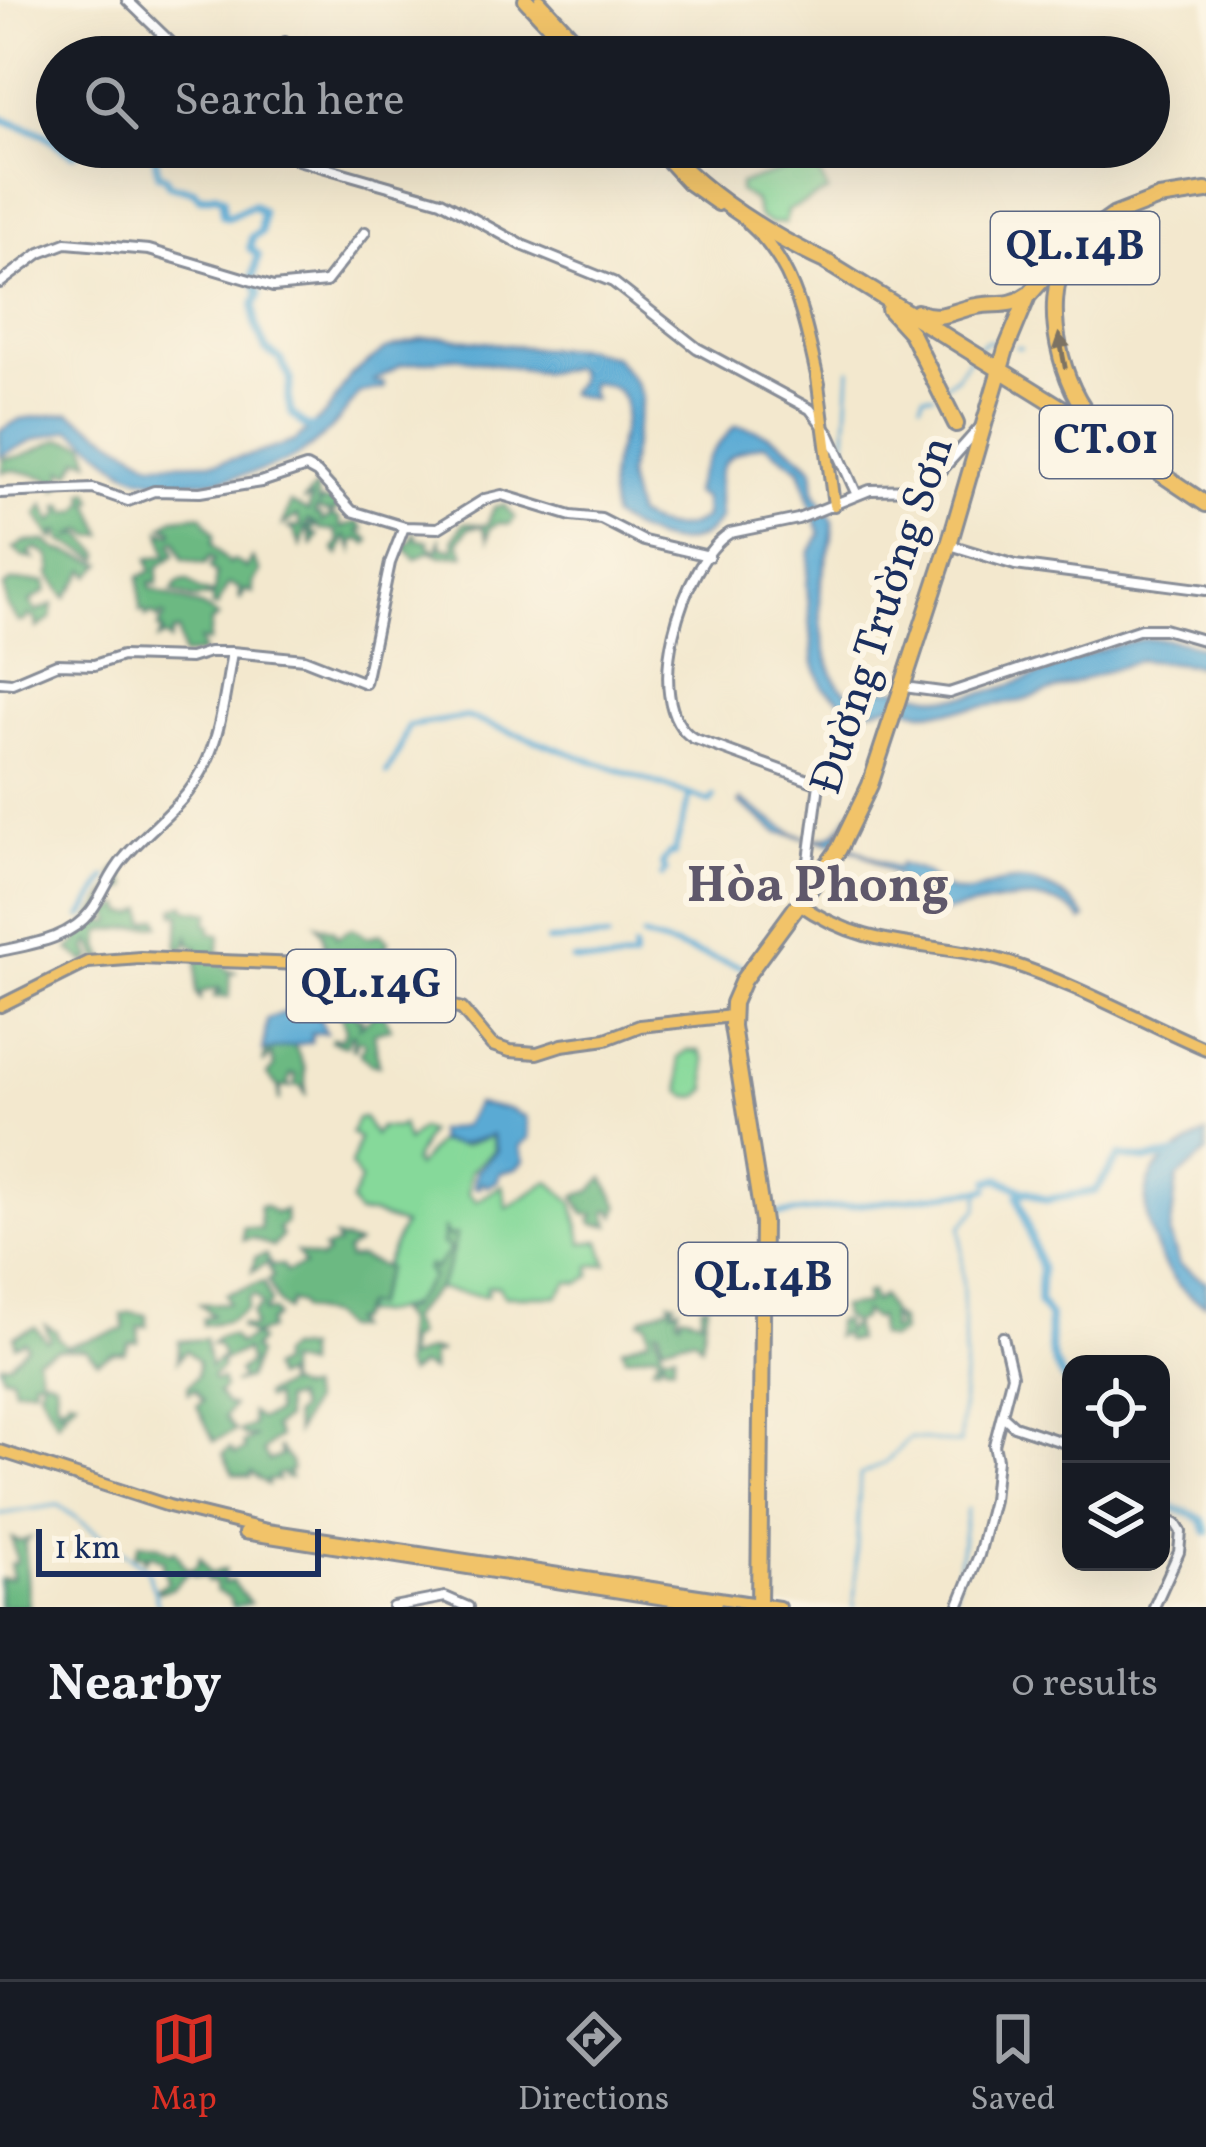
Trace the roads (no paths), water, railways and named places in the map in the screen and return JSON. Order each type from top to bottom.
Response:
[{"type":"highway","points":[[529,0],[562,36]]},
{"type":"highway","points":[[683,168],[705,189],[974,355],[999,382]]},
{"type":"highway","name":"Đường Trường Sơn","points":[[999,382],[1038,290],[1079,244],[1132,210],[1206,193]]},
{"type":"highway","name":"Đường Trường Sơn","points":[[732,1016],[738,990],[843,844],[870,784],[1021,311],[1073,245],[1115,215],[1165,196],[1206,193]]},
{"type":"highway","points":[[1079,244],[1058,274],[1053,302],[1074,396],[1098,425],[1192,493]]},
{"type":"highway","points":[[826,262],[863,278],[915,311],[939,318],[977,305],[1018,302],[1046,274]]},
{"type":"highway","points":[[826,262],[900,318],[956,423]]},
{"type":"highway","points":[[1012,351],[1011,372],[1026,388]]},
{"type":"highway","name":"CT.01","points":[[999,382],[1026,388],[1192,493],[1206,507]]},
{"type":"highway","name":"CT.01","points":[[1026,388],[1206,507]]},
{"type":"highway","name":"QL.14B","points":[[732,1016],[763,1222],[752,1606]]},
{"type":"main road","points":[[676,168],[688,184],[748,223],[775,251],[791,279],[818,379],[831,506]]},
{"type":"main road","points":[[798,903],[821,920],[881,942],[994,959],[1063,984],[1206,1049]]},
{"type":"main road","name":"QL.14G","points":[[0,1006],[88,962],[152,958],[328,964],[372,986],[462,1009],[492,1045],[510,1051],[545,1052],[645,1025],[732,1016]]},
{"type":"main road","points":[[0,1455],[270,1534],[679,1597],[779,1607]]},
{"type":"main road","points":[[679,1597],[752,1606]]},
{"type":"main road","points":[[679,1597],[716,1607]]},
{"type":"street","points":[[127,0],[164,36]]},
{"type":"street","points":[[326,168],[441,201],[522,245],[605,278],[697,348],[795,400],[826,429],[857,495]]},
{"type":"street","points":[[0,283],[40,253],[66,243],[148,250],[283,287],[326,282],[365,232]]},
{"type":"street","points":[[802,877],[813,839],[816,781],[693,738],[674,718],[671,635],[693,577],[730,533],[815,513],[884,487],[929,487],[980,424],[986,424]]},
{"type":"street","points":[[0,493],[93,489],[128,500],[157,491],[203,492],[261,482],[306,467],[317,472],[352,511],[404,527],[443,527],[485,499],[502,495],[572,516],[601,519],[644,541],[709,556]]},
{"type":"street","points":[[0,682],[12,683],[57,664],[232,652],[304,659],[365,682],[390,563],[404,527]]},
{"type":"street","points":[[950,540],[1016,565],[1206,590]]},
{"type":"street","points":[[903,685],[949,693],[1141,629],[1164,629],[1206,641]]},
{"type":"street","points":[[0,951],[44,942],[78,923],[89,913],[113,869],[187,795],[219,730],[232,652]]},
{"type":"street","points":[[958,1607],[994,1500],[994,1445],[1012,1376],[1003,1337]]},
{"type":"street","points":[[1002,1414],[1014,1426],[1062,1441]]},
{"type":"street","points":[[1170,1522],[1176,1524],[1181,1544],[1170,1570]]},
{"type":"street","points":[[1154,1607],[1169,1571]]},
{"type":"street","points":[[393,1607],[445,1597],[468,1607]]},
{"type":"water","points":[[443,337],[541,349],[582,348],[615,357],[642,397],[627,478],[636,515],[653,524],[679,528],[705,518],[704,499],[694,493],[696,482],[709,457],[735,426],[768,435],[804,460],[813,468],[815,493],[833,521],[821,584],[821,625],[836,680],[850,693],[896,689],[943,698],[974,695],[1143,639],[1206,648],[1206,666],[1139,660],[1022,701],[949,711],[922,712],[894,704],[854,710],[823,687],[814,664],[807,586],[810,553],[820,534],[800,469],[765,444],[747,449],[722,468],[720,519],[708,532],[682,542],[641,533],[612,517],[610,480],[625,404],[609,386],[590,383],[595,400],[569,394],[578,380],[576,369],[571,368],[541,373],[456,357],[401,365],[374,381],[384,383],[384,388],[359,393],[334,426],[302,453],[265,469],[218,480],[169,482],[130,473],[70,430],[0,456],[0,431],[20,419],[70,413],[152,463],[219,462],[255,454],[295,441],[326,413],[351,375],[386,349]]},
{"type":"water","points":[[741,800],[786,829],[813,838],[836,832],[853,809],[838,835],[840,841],[897,869],[900,864],[921,871],[959,892],[1009,881],[1035,883],[1069,900],[1086,918],[1082,921],[1069,909],[1036,899],[943,912],[923,893],[863,854],[777,832]]},
{"type":"water","points":[[286,1012],[319,1017],[326,1033],[312,1033],[311,1042],[263,1051],[267,1019]]},
{"type":"water","points":[[476,1104],[526,1117],[529,1138],[519,1146],[524,1161],[516,1169],[478,1188],[474,1186],[477,1171],[497,1150],[492,1135],[457,1145],[438,1141],[437,1131],[463,1126]]},
{"type":"water","points":[[1206,1133],[1206,1153],[1177,1179],[1170,1235],[1180,1265],[1206,1282],[1206,1304],[1178,1285],[1166,1268],[1146,1208],[1147,1190],[1158,1167]]},
{"type":"waterway","points":[[0,118],[36,131]]},
{"type":"waterway","points":[[157,168],[169,185],[194,191],[200,198],[216,195],[223,199],[223,215],[253,205],[262,212],[261,232],[252,237],[250,248],[258,255],[253,278],[259,294],[255,324],[266,350],[280,359],[291,380],[291,413],[305,426],[321,429]]},
{"type":"waterway","points":[[976,349],[986,341],[1004,343]]},
{"type":"waterway","points":[[1016,347],[1021,348]]},
{"type":"waterway","points":[[945,385],[970,357]]},
{"type":"waterway","points":[[845,452],[850,369]]},
{"type":"waterway","points":[[921,403],[924,395],[934,395]]},
{"type":"waterway","points":[[399,751],[408,726],[467,717],[516,734]]},
{"type":"waterway","points":[[517,734],[592,761]]},
{"type":"waterway","points":[[387,773],[398,752]]},
{"type":"waterway","points":[[593,761],[649,781]]},
{"type":"waterway","points":[[650,781],[710,802],[714,797]]},
{"type":"waterway","points":[[662,876],[666,871],[662,864],[674,854],[690,795]]},
{"type":"waterway","points":[[82,917],[106,878]]},
{"type":"waterway","points":[[643,937],[746,968]]},
{"type":"waterway","points":[[548,941],[608,938]]},
{"type":"waterway","points":[[606,963],[634,959],[634,949]]},
{"type":"waterway","points":[[573,960],[605,963]]},
{"type":"waterway","points":[[1062,1376],[1052,1355],[1050,1318],[1039,1302],[1041,1270],[1018,1196],[1027,1191],[1046,1200],[1095,1191],[1120,1156],[1147,1160],[1177,1155]]},
{"type":"waterway","points":[[990,1181],[1000,1179],[1026,1192]]},
{"type":"waterway","points":[[854,1607],[860,1475],[885,1463],[910,1438],[960,1444],[965,1357],[961,1226],[978,1209],[979,1195],[990,1181]]},
{"type":"waterway","points":[[766,1216],[988,1189]]},
{"type":"waterway","points":[[0,1514],[58,1505],[147,1569],[159,1607]]},
{"type":"waterway","points":[[1170,1506],[1202,1520],[1206,1532]]},
{"type":"waterway","points":[[953,1607],[967,1509]]},
{"type":"district","name":"Hòa Phong","points":[[818,887]]}]
